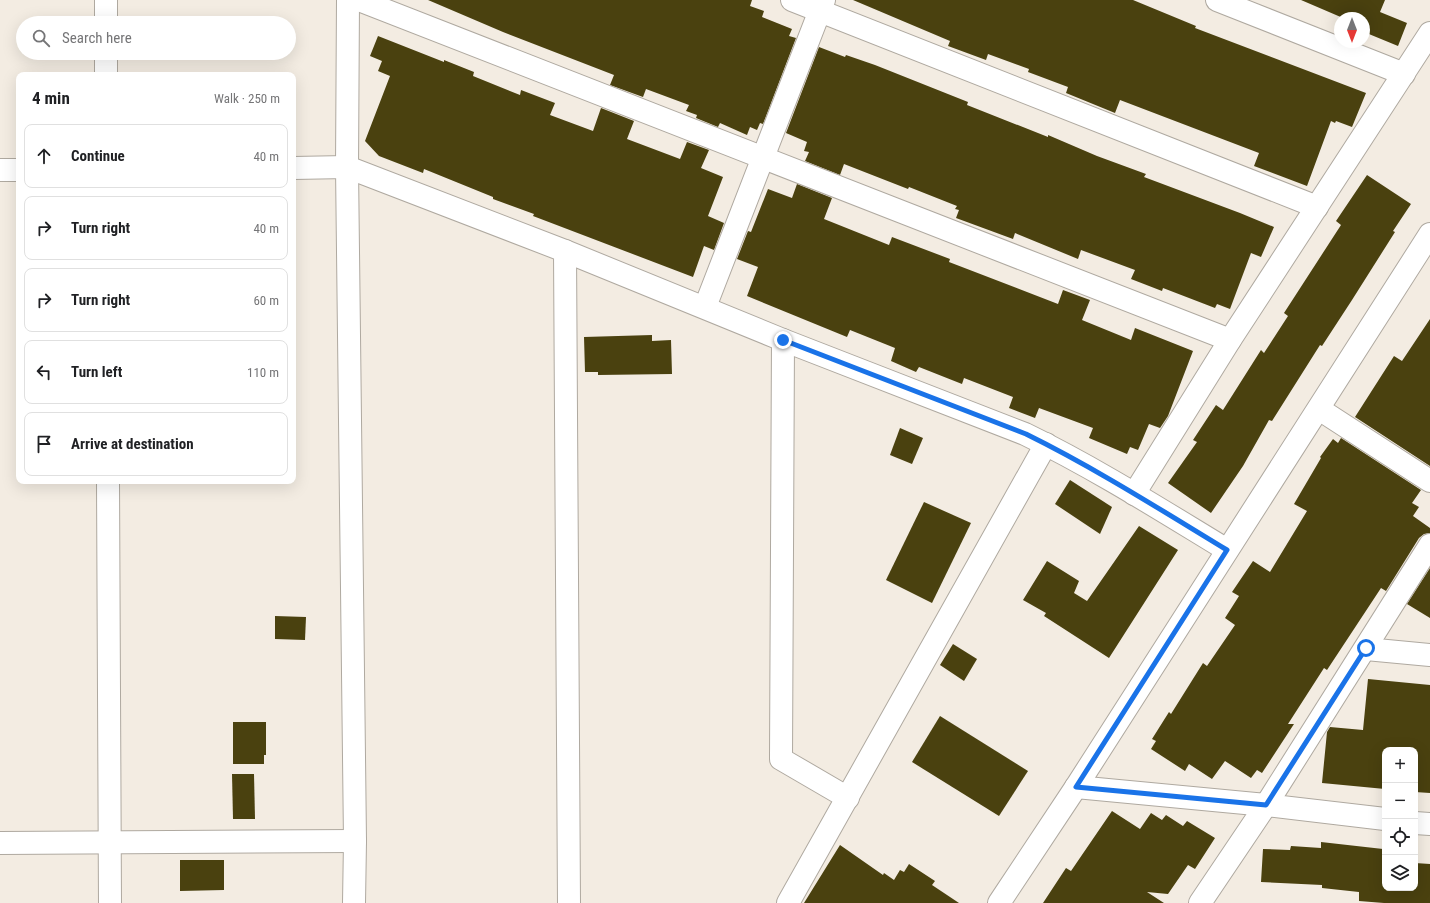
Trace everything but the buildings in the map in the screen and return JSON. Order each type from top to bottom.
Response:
[{"type":"street","points":[[106,0],[106,16]]},
{"type":"street","points":[[348,0],[348,167],[355,841],[354,903]]},
{"type":"street","points":[[359,0],[1230,340]]},
{"type":"street","points":[[792,0],[822,5],[1317,206]]},
{"type":"street","points":[[1217,0],[1404,74]]},
{"type":"street","points":[[705,307],[822,5]]},
{"type":"street","points":[[1134,494],[1230,340],[1430,33]]},
{"type":"street","points":[[106,60],[106,72]]},
{"type":"street","points":[[296,168],[348,167],[565,251],[783,340],[1026,434],[1134,494],[1227,550]]},
{"type":"street","points":[[0,170],[16,170]]},
{"type":"street","points":[[1000,903],[1319,409],[1430,234]]},
{"type":"street","points":[[565,251],[569,903]]},
{"type":"street","points":[[783,340],[781,759],[848,798]]},
{"type":"street","points":[[1319,409],[1430,481]]},
{"type":"street","points":[[788,903],[1046,444]]},
{"type":"street","points":[[108,484],[110,903]]},
{"type":"street","points":[[1200,903],[1266,805],[1430,545]]},
{"type":"street","points":[[1366,648],[1430,655]]},
{"type":"street","points":[[1076,787],[1266,805],[1382,819]]},
{"type":"street","points":[[1418,823],[1430,824]]},
{"type":"street","points":[[0,843],[355,841]]},
{"type":"route","points":[[783,340],[1026,434],[1134,494],[1227,550],[1076,787],[1266,805],[1366,648]]}]
